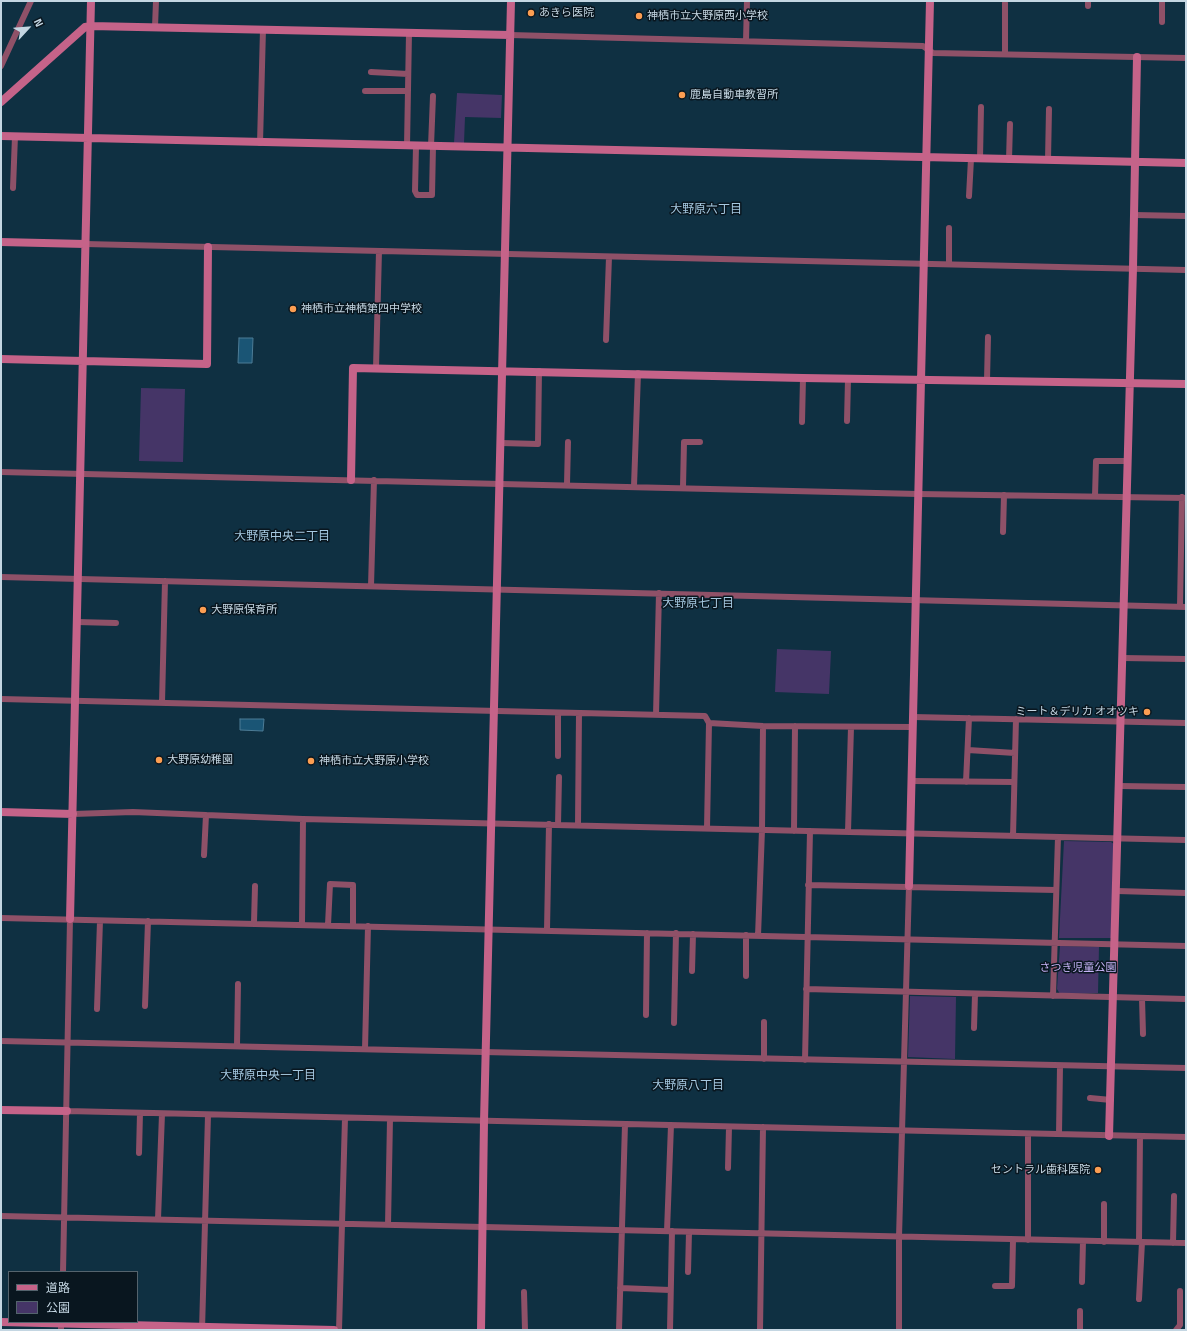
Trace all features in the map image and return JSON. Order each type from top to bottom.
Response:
[{"type":"street","points":[[1,66],[31,1]]},
{"type":"street","points":[[63,1271],[91,1]]},
{"type":"street","points":[[155,27],[156,1]]},
{"type":"street","points":[[481,1330],[484,1121],[511,1]]},
{"type":"street","points":[[746,41],[747,1]]},
{"type":"street","points":[[899,1330],[899,1237],[912,781],[920,379],[930,1]]},
{"type":"street","points":[[1162,1],[1162,22]]},
{"type":"street","points":[[1005,3],[1005,54]]},
{"type":"street","points":[[1,102],[86,26],[923,46],[933,53],[1186,58]]},
{"type":"street","points":[[260,142],[263,30]]},
{"type":"street","points":[[407,146],[409,33]]},
{"type":"street","points":[[1110,1136],[1136,162],[1137,57]]},
{"type":"street","points":[[371,72],[408,74]]},
{"type":"street","points":[[365,91],[408,91]]},
{"type":"street","points":[[416,146],[415,191],[417,195],[432,195],[433,96]]},
{"type":"street","points":[[980,159],[981,106]]},
{"type":"street","points":[[1048,160],[1049,109]]},
{"type":"street","points":[[1009,160],[1010,124]]},
{"type":"street","points":[[1,136],[1186,163]]},
{"type":"street","points":[[13,188],[15,136]]},
{"type":"street","points":[[969,196],[971,159]]},
{"type":"street","points":[[1134,215],[1186,216]]},
{"type":"street","points":[[949,264],[950,228]]},
{"type":"street","points":[[1,242],[1186,270]]},
{"type":"street","points":[[1,359],[207,364],[208,247]]},
{"type":"street","points":[[376,368],[379,251]]},
{"type":"street","points":[[606,340],[609,257]]},
{"type":"street","points":[[987,380],[988,337]]},
{"type":"street","points":[[351,480],[353,368],[638,373],[848,379],[1186,384]]},
{"type":"street","points":[[501,442],[538,444],[538,372]]},
{"type":"street","points":[[634,486],[638,373]]},
{"type":"street","points":[[802,378],[802,422]]},
{"type":"street","points":[[847,421],[848,379]]},
{"type":"street","points":[[567,484],[568,442]]},
{"type":"street","points":[[683,487],[684,442],[700,442]]},
{"type":"street","points":[[1095,496],[1096,461],[1128,461]]},
{"type":"street","points":[[1,472],[567,484],[918,494],[1184,498],[1183,606],[1,577]]},
{"type":"street","points":[[371,586],[374,480]]},
{"type":"street","points":[[1003,532],[1004,495]]},
{"type":"street","points":[[162,703],[164,581]]},
{"type":"street","points":[[656,715],[659,593]]},
{"type":"street","points":[[77,622],[116,623]]},
{"type":"street","points":[[1123,658],[1186,659]]},
{"type":"street","points":[[1,699],[705,716],[709,723],[707,828]]},
{"type":"street","points":[[558,713],[558,756]]},
{"type":"street","points":[[578,825],[579,713]]},
{"type":"street","points":[[913,716],[1186,723]]},
{"type":"street","points":[[966,782],[969,718]]},
{"type":"street","points":[[1013,836],[1016,719]]},
{"type":"street","points":[[709,723],[764,726],[912,727]]},
{"type":"street","points":[[758,936],[764,726]]},
{"type":"street","points":[[794,831],[796,726]]},
{"type":"street","points":[[848,832],[851,727]]},
{"type":"street","points":[[968,750],[1015,753]]},
{"type":"street","points":[[558,824],[559,777]]},
{"type":"street","points":[[912,781],[1014,782]]},
{"type":"street","points":[[1120,786],[1186,787]]},
{"type":"street","points":[[1,812],[73,814],[133,812],[303,819],[491,824],[558,824],[1186,840]]},
{"type":"street","points":[[204,856],[206,815]]},
{"type":"street","points":[[302,924],[303,819]]},
{"type":"street","points":[[547,930],[549,824]]},
{"type":"street","points":[[805,1060],[810,831]]},
{"type":"street","points":[[1053,996],[1058,837]]},
{"type":"street","points":[[328,925],[330,884],[353,885],[353,926]]},
{"type":"street","points":[[808,885],[1056,890]]},
{"type":"street","points":[[254,923],[255,886]]},
{"type":"street","points":[[1117,891],[1186,893]]},
{"type":"street","points":[[1,918],[676,933],[746,936],[1115,943],[1186,946]]},
{"type":"street","points":[[97,1009],[100,921]]},
{"type":"street","points":[[145,1006],[148,921]]},
{"type":"street","points":[[365,1049],[368,926]]},
{"type":"street","points":[[646,1015],[647,933]]},
{"type":"street","points":[[674,1023],[676,933]]},
{"type":"street","points":[[692,971],[693,934]]},
{"type":"street","points":[[746,936],[746,976]]},
{"type":"street","points":[[237,1045],[238,984]]},
{"type":"street","points":[[806,989],[1186,1000]]},
{"type":"street","points":[[974,994],[974,1028]]},
{"type":"street","points":[[1142,998],[1143,1034]]},
{"type":"street","points":[[764,1022],[764,1058]]},
{"type":"street","points":[[1,1041],[237,1045],[764,1058],[904,1063],[1186,1068]]},
{"type":"street","points":[[1059,1134],[1060,1066]]},
{"type":"street","points":[[1090,1098],[1111,1100]]},
{"type":"street","points":[[1,1110],[1186,1137]]},
{"type":"street","points":[[139,1153],[140,1113]]},
{"type":"street","points":[[158,1219],[162,1114]]},
{"type":"street","points":[[202,1328],[208,1115]]},
{"type":"street","points":[[339,1330],[345,1118]]},
{"type":"street","points":[[388,1225],[390,1119]]},
{"type":"street","points":[[619,1330],[625,1124]]},
{"type":"street","points":[[670,1330],[671,1125]]},
{"type":"street","points":[[728,1168],[729,1127]]},
{"type":"street","points":[[760,1330],[763,1127]]},
{"type":"street","points":[[1028,1134],[1028,1240]]},
{"type":"street","points":[[1139,1299],[1140,1136]]},
{"type":"street","points":[[1173,1243],[1174,1196]]},
{"type":"street","points":[[1104,1204],[1104,1242]]},
{"type":"street","points":[[1,1216],[1186,1243]]},
{"type":"street","points":[[688,1272],[689,1232]]},
{"type":"street","points":[[995,1286],[1012,1286],[1013,1240]]},
{"type":"street","points":[[1082,1282],[1083,1241]]},
{"type":"street","points":[[620,1288],[670,1290]]},
{"type":"street","points":[[1176,1330],[1180,1325],[1180,1291]]},
{"type":"street","points":[[524,1292],[525,1330]]},
{"type":"street","points":[[1080,1311],[1080,1330]]},
{"type":"street","points":[[21,1323],[334,1330]]},
{"type":"green space","points":[[457,93],[502,95],[501,118],[465,117],[464,143],[454,143]]},
{"type":"green space","points":[[141,388],[185,389],[183,462],[139,461]]},
{"type":"green space","points":[[777,649],[831,651],[829,694],[775,692]]},
{"type":"green space","points":[[1064,841],[1111,842],[1114,844],[1111,938],[1059,938]]},
{"type":"green space","name":"さつき児童公園","points":[[1060,946],[1099,947],[1098,993],[1060,994],[1057,989]]},
{"type":"green space","points":[[910,996],[956,997],[955,1059],[908,1057]]},
{"type":"water","points":[[239,338],[253,338],[252,363],[238,363]]},
{"type":"water","points":[[240,719],[264,719],[263,731],[240,730]]},
{"type":"place","name":"あきら医院","points":[[531,13]]},
{"type":"place","name":"神栖市立大野原西小学校","points":[[639,16]]},
{"type":"place","name":"鹿島自動車教習所","points":[[682,95]]},
{"type":"place","name":"神栖市立神栖第四中学校","points":[[293,309]]},
{"type":"place","name":"大野原保育所","points":[[203,610]]},
{"type":"place","name":"ミート＆デリカ オオツキ","points":[[1147,712]]},
{"type":"place","name":"大野原幼稚園","points":[[159,760]]},
{"type":"place","name":"神栖市立大野原小学校","points":[[311,761]]},
{"type":"place","name":"セントラル歯科医院","points":[[1098,1170]]},
{"type":"district","name":"大野原六丁目","points":[[706,210]]},
{"type":"district","name":"大野原中央二丁目","points":[[282,537]]},
{"type":"district","name":"大野原七丁目","points":[[698,604]]},
{"type":"district","name":"大野原中央一丁目","points":[[268,1076]]},
{"type":"district","name":"大野原八丁目","points":[[688,1086]]}]
